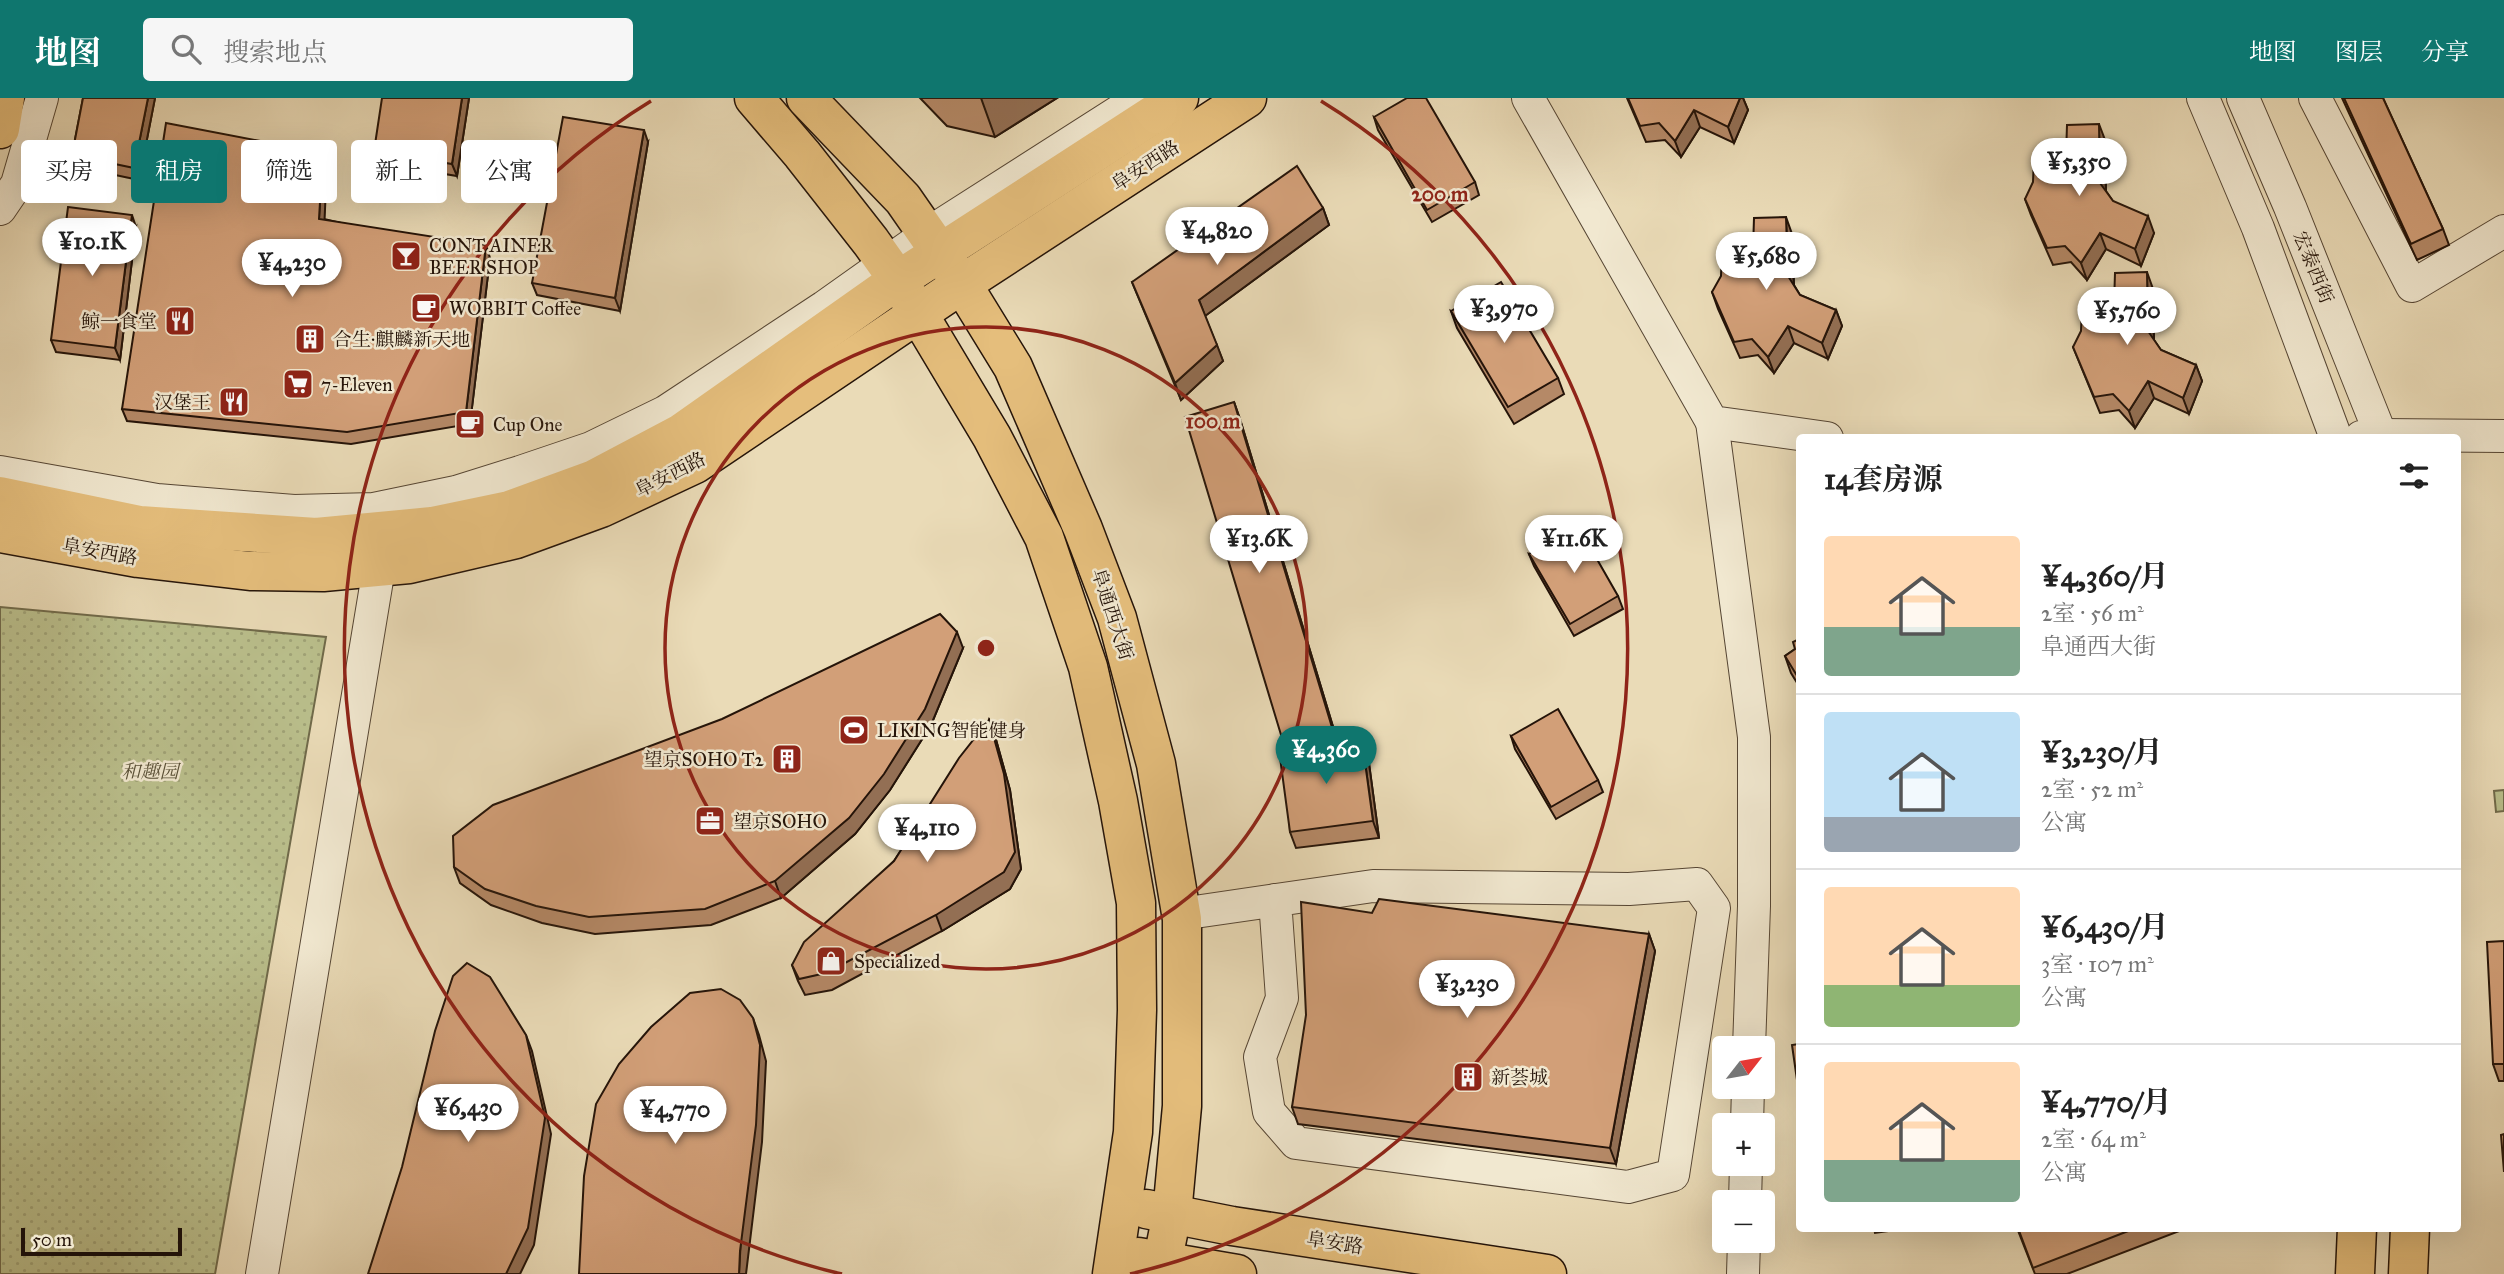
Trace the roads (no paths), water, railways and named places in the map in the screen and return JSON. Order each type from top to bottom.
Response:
[{"type":"main road","points":[[0,129],[5,98]]},
{"type":"main road","points":[[754,98],[802,153],[892,272],[992,437],[1044,537],[1088,667],[1118,801],[1136,903],[1137,1010],[1133,1132],[1113,1264],[1237,1274]]},
{"type":"main road","name":"阜通西大街","points":[[806,98],[903,199],[962,284],[1013,367],[1083,528],[1117,618],[1156,764],[1181,914],[1182,1106],[1172,1214],[1162,1268]]},
{"type":"main road","name":"阜安西路","points":[[0,496],[140,525],[316,537],[432,526],[509,510],[594,479],[681,433],[892,272],[934,244],[1179,98]]},
{"type":"main road","name":"阜安西路","points":[[0,533],[138,558],[250,571],[323,572],[409,564],[516,539],[601,509],[695,464],[962,284],[1247,98]]},
{"type":"main road","name":"阜安路","points":[[1124,1204],[1275,1233],[1547,1274]]},
{"type":"main road","points":[[2355,1274],[2357,1232]]},
{"type":"main road","points":[[2408,1274],[2410,1232]]},
{"type":"main road","points":[[1259,1274],[1254,1262],[1254,1250],[1275,1233]]},
{"type":"street","points":[[0,209],[17,184],[42,98]]},
{"type":"street","points":[[934,244],[1140,98]]},
{"type":"street","points":[[1528,98],[1712,422],[1754,737],[1754,906],[1749,1036]]},
{"type":"street","name":"宏泰西街","points":[[2203,98],[2258,228],[2335,434]]},
{"type":"street","name":"宏泰西街","points":[[2243,98],[2373,434]]},
{"type":"street","points":[[2315,98],[2412,286],[2504,231]]},
{"type":"street","points":[[0,472],[157,500],[294,512],[374,509],[456,492],[591,448],[665,412],[824,307],[892,272]]},
{"type":"street","points":[[1712,422],[1798,434]]},
{"type":"street","points":[[2461,436],[2504,436]]},
{"type":"street","points":[[262,1274],[379,568]]},
{"type":"street","points":[[1181,914],[1373,886],[1629,889],[1697,884],[1714,908],[1673,1175],[1628,1187],[1296,1143],[1269,1112],[1260,1057],[1282,998],[1275,901]]},
{"type":"street","points":[[1743,1274],[1744,1253]]},
{"type":"place","name":"CONT AINER BEER SHOP","points":[[406,256]]},
{"type":"place","name":"WOBBIT Coffee","points":[[426,308]]},
{"type":"place","name":"鲸一食堂","points":[[180,321]]},
{"type":"place","name":"合生·麒麟新天地","points":[[310,339]]},
{"type":"place","name":"7-Eleven","points":[[298,384]]},
{"type":"place","name":"汉堡王","points":[[234,402]]},
{"type":"place","name":"Cup One","points":[[470,424]]},
{"type":"place","name":"LIKING智能健身","points":[[854,730]]},
{"type":"place","name":"望京SOHO T2","points":[[787,759]]},
{"type":"place","name":"望京SOHO","points":[[710,821]]},
{"type":"place","name":"Specialized","points":[[831,961]]},
{"type":"place","name":"新荟城","points":[[1468,1077]]},
{"type":"park label","name":"和趣园","points":[[150,771]]}]
